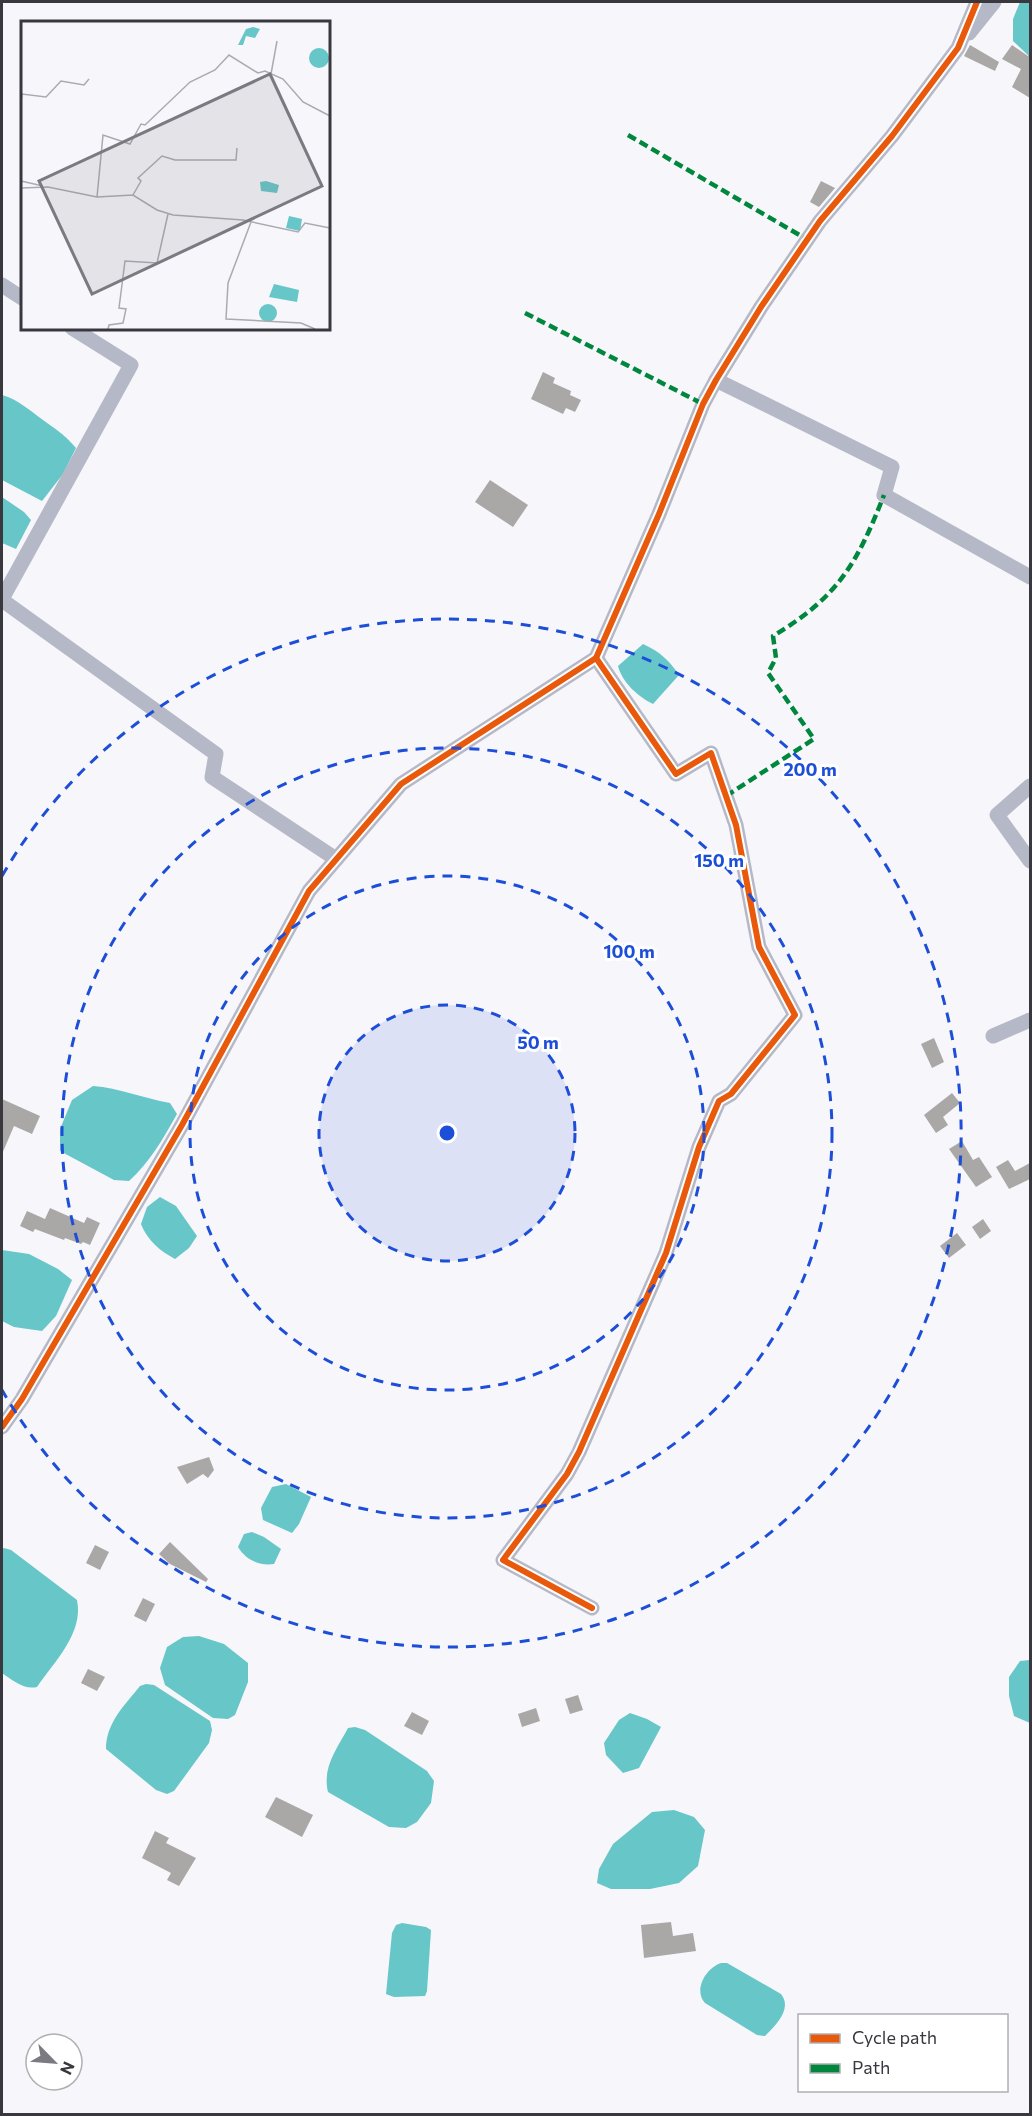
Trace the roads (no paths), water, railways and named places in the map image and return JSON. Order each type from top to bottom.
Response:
[{"type":"street","points":[[958,48],[977,2]]},
{"type":"street","points":[[2,1427],[22,1399],[176,1135],[309,891],[401,784],[596,658],[660,514],[703,404],[716,380],[761,307],[820,221],[892,136],[994,2]]},
{"type":"street","points":[[2,285],[21,297]]},
{"type":"street","points":[[75,330],[131,365],[2,600],[216,754],[212,777],[336,859]]},
{"type":"street","points":[[716,380],[892,467],[884,495],[1030,577]]},
{"type":"street","points":[[592,1608],[503,1560],[567,1474],[579,1452],[666,1253],[699,1147],[719,1101],[731,1094],[795,1016],[759,947],[736,825],[711,753],[676,774],[596,658]]},
{"type":"street","points":[[1030,786],[997,815],[1030,861]]},
{"type":"street","points":[[993,1036],[1030,1020]]},
{"type":"water","points":[[1020,2],[1030,2],[1030,57],[1013,41],[1013,19]]},
{"type":"water","points":[[2,395],[28,409],[61,433],[76,448],[63,474],[42,501],[2,480]]},
{"type":"water","points":[[2,497],[24,512],[31,520],[16,549],[2,543]]},
{"type":"water","points":[[643,644],[664,657],[679,675],[653,704],[631,688],[623,678],[618,666]]},
{"type":"water","points":[[93,1086],[170,1103],[177,1114],[150,1158],[129,1181],[114,1180],[60,1151],[60,1129],[72,1100]]},
{"type":"water","points":[[160,1197],[176,1206],[197,1236],[189,1248],[175,1259],[155,1244],[141,1224],[147,1207]]},
{"type":"water","points":[[2,1250],[29,1254],[58,1269],[72,1280],[56,1316],[42,1331],[14,1327],[2,1321]]},
{"type":"water","points":[[286,1484],[311,1497],[299,1524],[292,1533],[263,1520],[261,1508],[272,1487]]},
{"type":"water","points":[[252,1532],[281,1549],[274,1564],[253,1561],[238,1547],[244,1534]]},
{"type":"water","points":[[2,1549],[11,1550],[77,1600],[78,1612],[72,1635],[37,1687],[23,1686],[2,1673]]},
{"type":"water","points":[[199,1636],[224,1644],[248,1663],[248,1682],[235,1715],[228,1719],[213,1718],[165,1685],[160,1668],[167,1647],[183,1637]]},
{"type":"water","points":[[1030,1660],[1030,1723],[1014,1716],[1009,1696],[1009,1677],[1020,1661]]},
{"type":"water","points":[[154,1685],[210,1721],[212,1730],[209,1743],[174,1791],[167,1794],[156,1790],[106,1749],[109,1731],[117,1715],[140,1686]]},
{"type":"water","points":[[630,1713],[661,1727],[639,1768],[623,1773],[606,1755],[604,1743],[619,1720]]},
{"type":"water","points":[[355,1727],[365,1730],[427,1771],[434,1781],[431,1803],[417,1822],[406,1828],[389,1827],[328,1792],[329,1766],[348,1728]]},
{"type":"water","points":[[674,1810],[694,1817],[705,1830],[698,1866],[679,1883],[650,1889],[611,1889],[597,1883],[599,1869],[613,1844],[652,1812]]},
{"type":"water","points":[[402,1923],[431,1930],[425,1996],[394,1997],[386,1994],[392,1933],[396,1925]]},
{"type":"water","points":[[721,1963],[727,1963],[781,1994],[785,2005],[784,2011],[778,2022],[765,2036],[757,2035],[705,2003],[700,1992],[703,1980],[710,1970]]}]
